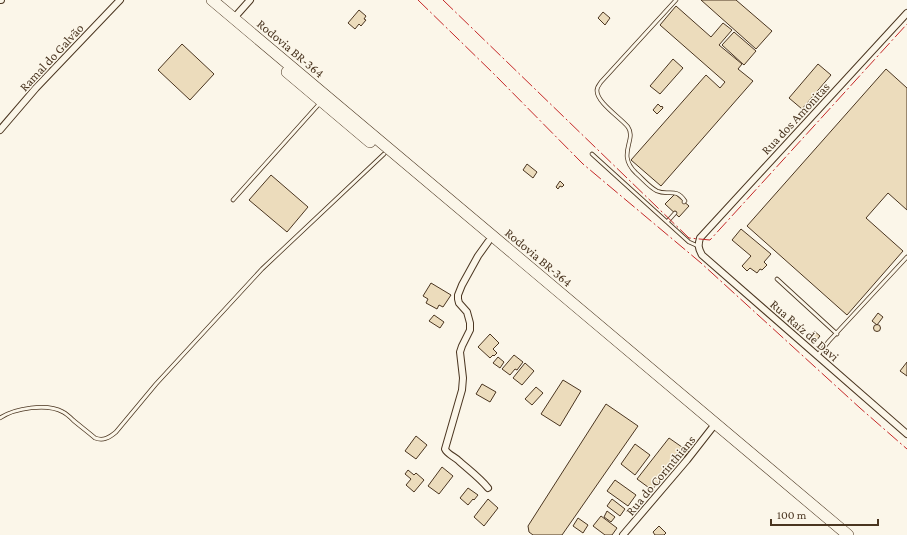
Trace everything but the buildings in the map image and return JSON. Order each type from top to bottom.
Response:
[{"type":"highway","points":[[203,0],[321,102],[838,535]]},
{"type":"highway","name":"Rodovia BR-364","points":[[212,0],[848,535]]},
{"type":"street","name":"Ramal do Galvão","points":[[0,130],[36,88],[120,0]]},
{"type":"street","points":[[234,18],[250,0]]},
{"type":"street","name":"Rua dos Amonitas","points":[[698,246],[700,238],[907,13]]},
{"type":"street","points":[[488,242],[478,256],[458,295],[459,303],[467,312],[470,330],[460,352],[462,390],[445,449],[488,488]]},
{"type":"street","name":"Rua Raíz de Davi","points":[[698,246],[698,250],[702,255],[907,434]]},
{"type":"street","name":"Rua do Corinthians","points":[[623,535],[687,460],[712,428]]},
{"type":"lane","points":[[676,0],[601,82],[597,87],[596,92],[603,103],[625,123],[629,129],[630,137],[627,160],[630,166],[657,191],[664,193],[675,192],[685,200],[684,202]]},
{"type":"lane","points":[[233,200],[321,102]]},
{"type":"lane","points":[[0,418],[17,410],[44,407],[63,412],[95,438],[100,440],[110,437],[116,432],[156,384],[262,269],[384,154]]},
{"type":"lane","points":[[592,154],[689,242],[698,246]]},
{"type":"lane","points":[[667,222],[675,213]]},
{"type":"lane","points":[[817,356],[907,258]]},
{"type":"lane","points":[[777,279],[837,334]]},
{"type":"power","points":[[418,0],[583,164],[701,263],[907,449]]},
{"type":"power","points":[[443,0],[689,238],[710,240],[907,24]]}]
